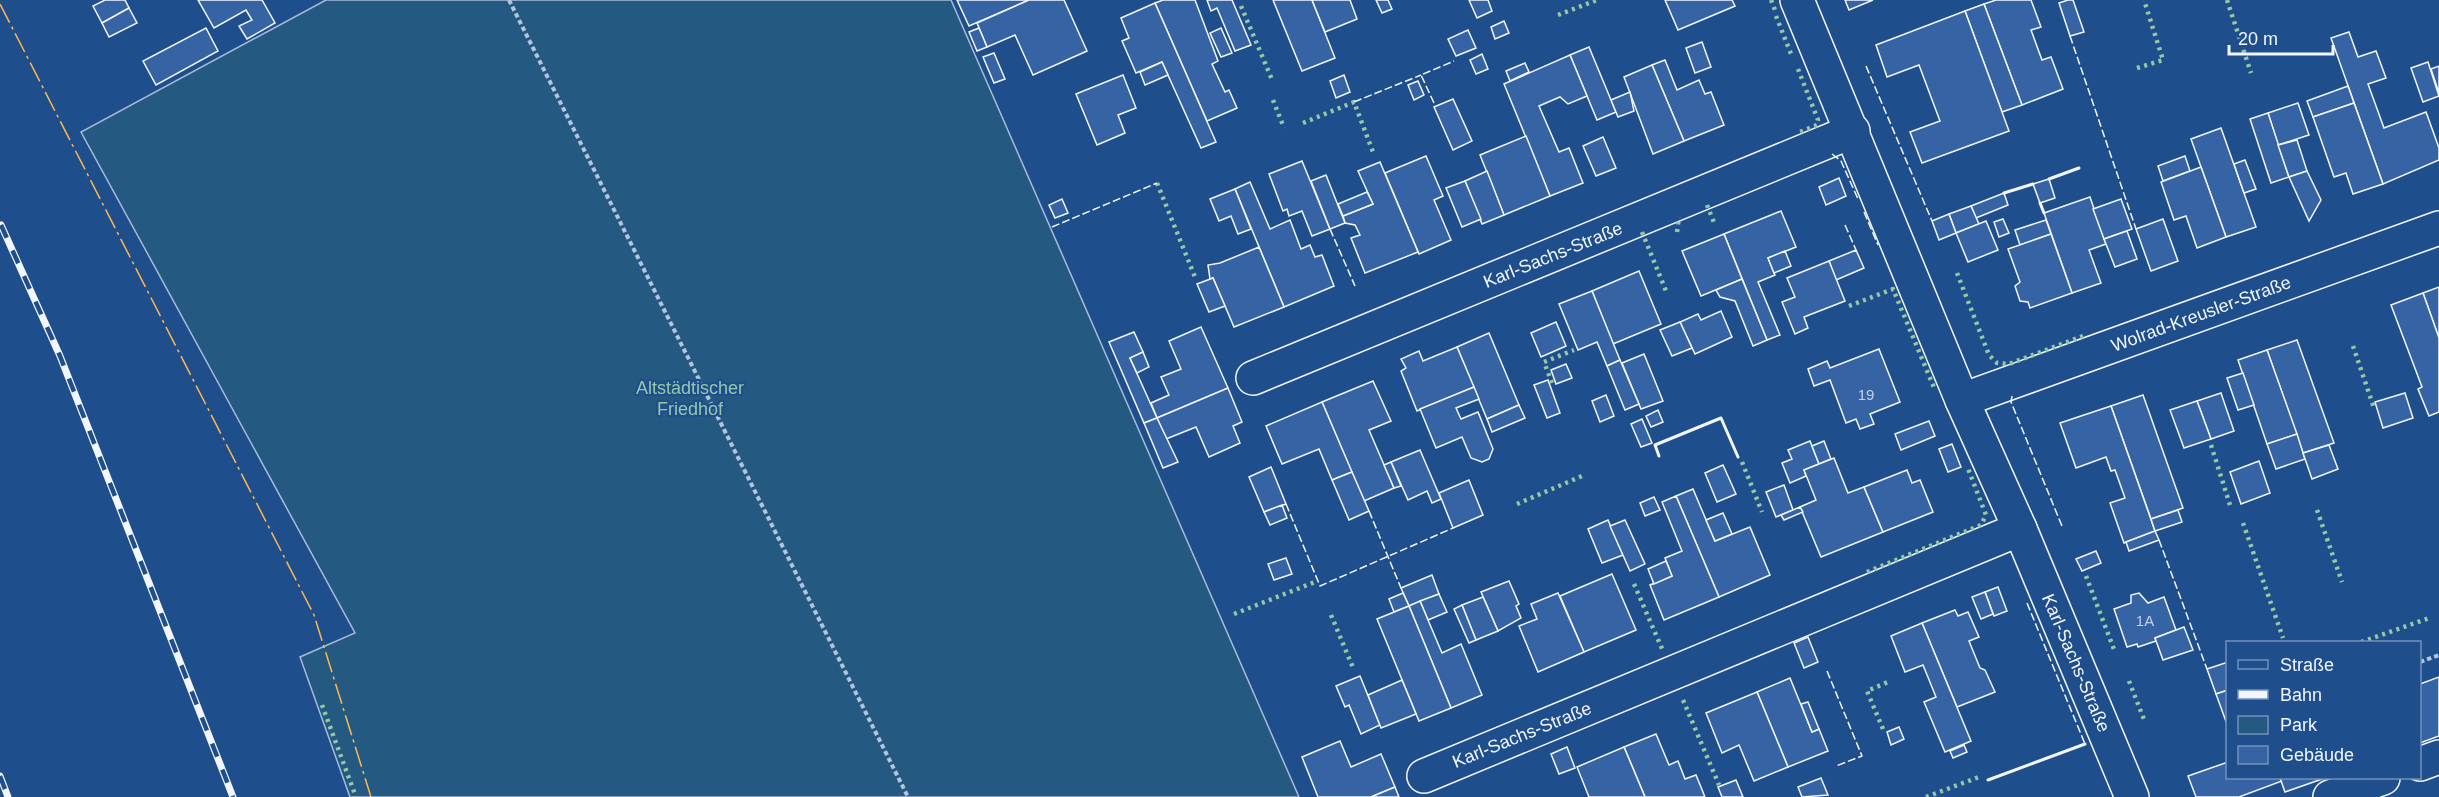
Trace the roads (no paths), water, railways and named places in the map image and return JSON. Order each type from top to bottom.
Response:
[{"type":"street","name":"Karl-Sachs-Straße","points":[[1797,0],[1853,131],[1962,400],[2020,529],[2132,797]]},
{"type":"street","name":"Karl-Sachs-Straße","points":[[1253,378],[1853,131]]},
{"type":"street","name":"Wolrad-Kreusler-Straße","points":[[1962,400],[2439,228]]},
{"type":"street","name":"Karl-Sachs-Straße","points":[[1424,776],[2020,529]]},
{"type":"street","points":[[2421,764],[2439,757]]},
{"type":"street","points":[[2330,797],[2378,779]]},
{"type":"railway","points":[[1,225],[60,356],[233,797]]},
{"type":"railway","points":[[0,776],[8,797]]},
{"type":"park label","name":"Altstädtischer Friedhof","points":[[690,398]]}]
